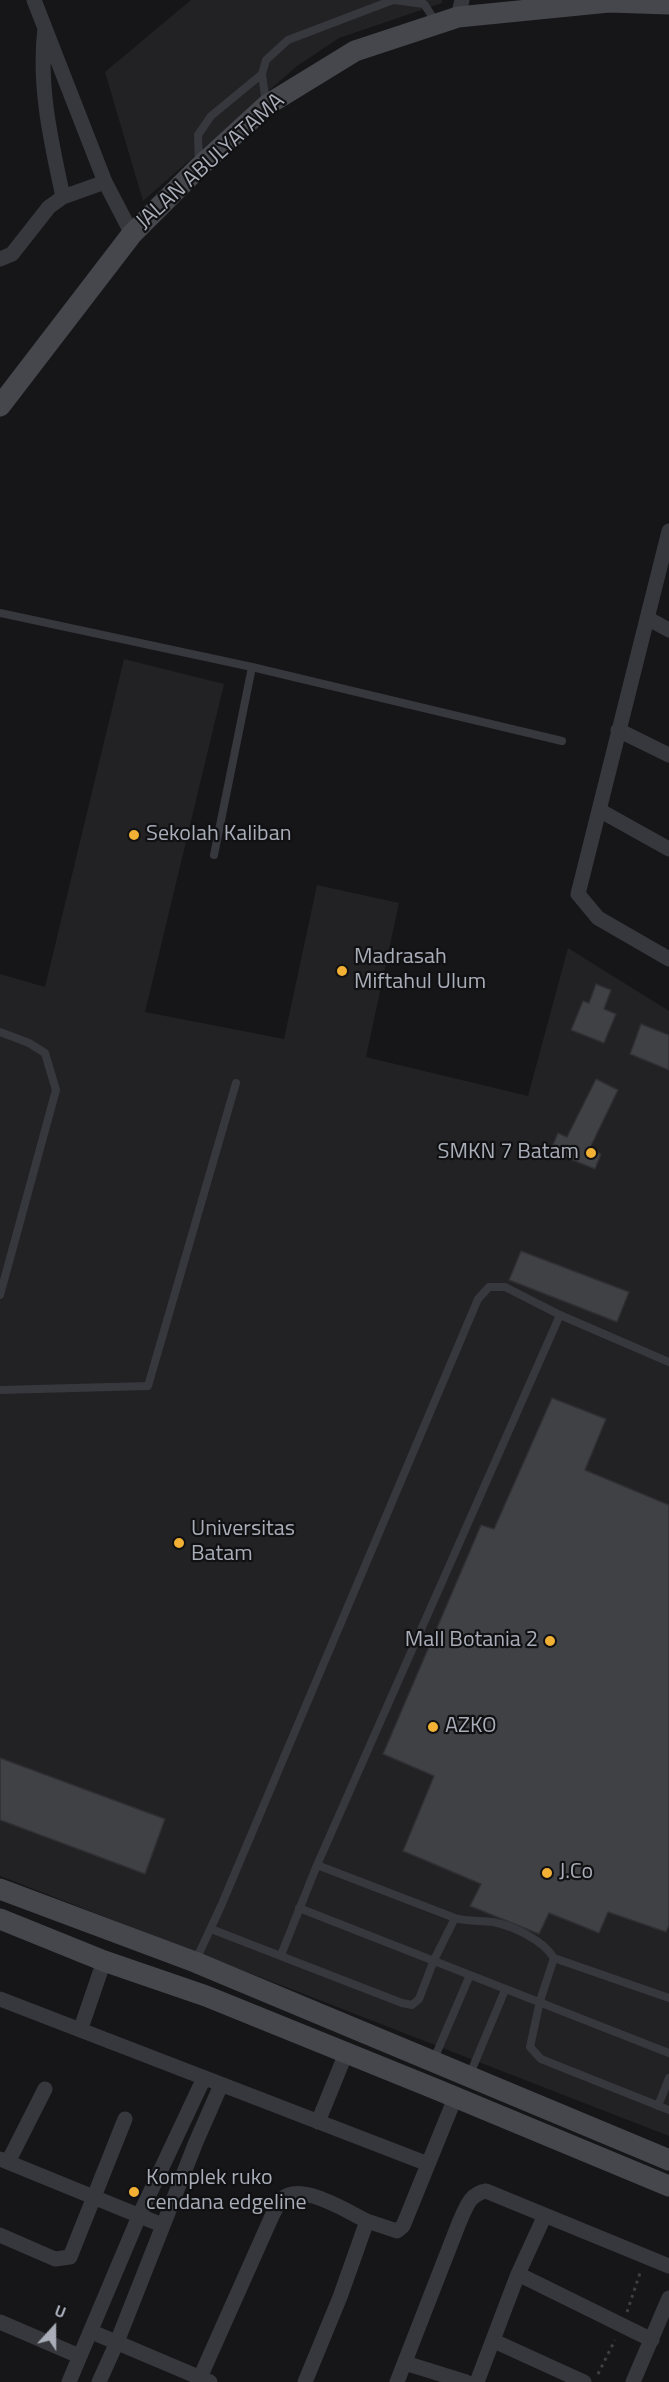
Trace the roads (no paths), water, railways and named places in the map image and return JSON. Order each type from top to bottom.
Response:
[{"type":"main road","name":"JALAN ABULYATAMA","points":[[0,406],[132,234],[199,167],[267,105],[355,51],[437,24],[460,8],[609,2],[669,4]]},
{"type":"main road","points":[[0,1889],[195,1962],[669,2160]]},
{"type":"main road","points":[[29,1900],[10,1923],[104,1961],[206,1996],[669,2186]]},
{"type":"street","points":[[34,0],[105,182],[132,234]]},
{"type":"street","points":[[45,26],[41,58],[46,117],[63,197]]},
{"type":"street","points":[[0,259],[12,254],[49,207],[63,197],[105,182]]},
{"type":"street","points":[[669,531],[578,894],[598,918],[669,959]]},
{"type":"street","points":[[647,618],[669,630]]},
{"type":"street","points":[[618,730],[669,754]]},
{"type":"street","points":[[599,810],[669,849]]},
{"type":"street","points":[[81,2028],[104,1961]]},
{"type":"street","points":[[0,1999],[81,2028],[221,2085],[428,2164]]},
{"type":"street","points":[[318,2122],[346,2053]]},
{"type":"street","points":[[69,2382],[140,2214],[204,2078]]},
{"type":"street","points":[[99,2382],[221,2085]]},
{"type":"street","points":[[45,2089],[4,2160],[140,2214],[162,2225]]},
{"type":"street","points":[[92,2332],[202,2381],[272,2216],[282,2199],[297,2193],[313,2196],[367,2221],[397,2231],[403,2226],[455,2098]]},
{"type":"street","points":[[0,2235],[55,2259],[70,2258],[125,2119]]},
{"type":"street","points":[[397,2382],[459,2223],[470,2199],[478,2192],[486,2191],[669,2266]]},
{"type":"street","points":[[477,2382],[519,2274],[545,2215]]},
{"type":"street","points":[[305,2382],[340,2297],[367,2221]]},
{"type":"street","points":[[519,2274],[652,2340]]},
{"type":"street","points":[[633,2382],[669,2298]]},
{"type":"street","points":[[0,2322],[79,2356]]},
{"type":"street","points":[[494,2341],[584,2382]]},
{"type":"street","points":[[405,2363],[466,2382]]},
{"type":"lane","points":[[267,105],[262,74],[266,60],[288,40],[394,0],[424,4],[437,24]]},
{"type":"lane","points":[[199,167],[198,135],[211,116],[262,74]]},
{"type":"lane","points":[[0,613],[252,667],[562,741]]},
{"type":"lane","points":[[214,855],[252,667]]},
{"type":"lane","points":[[0,1032],[29,1043],[45,1053],[56,1090],[0,1295]]},
{"type":"lane","points":[[0,1390],[148,1386],[236,1083]]},
{"type":"lane","points":[[195,1962],[478,1299],[489,1287],[506,1287],[560,1315],[669,1362]]},
{"type":"lane","points":[[281,1955],[317,1865],[560,1315]]},
{"type":"lane","points":[[317,1865],[466,1922],[492,1922],[511,1928],[534,1940],[554,1958],[669,1998]]},
{"type":"lane","points":[[299,1908],[669,2053]]},
{"type":"lane","points":[[211,1929],[412,2005],[419,1999],[434,1960],[455,1918]]},
{"type":"lane","points":[[554,1958],[540,2001],[530,2047],[541,2059],[669,2110]]},
{"type":"lane","points":[[433,2060],[470,1975]]},
{"type":"lane","points":[[469,2075],[505,1990]]},
{"type":"lane","points":[[658,2106],[669,2078]]},
{"type":"place","name":"Sekolah Kaliban","points":[[134,835]]},
{"type":"place","name":"Madrasah Miftahul Ulum","points":[[342,971]]},
{"type":"place","name":"SMKN 7 Batam","points":[[591,1153]]},
{"type":"place","name":"Universitas Batam","points":[[179,1543]]},
{"type":"place","name":"Mall Botania 2","points":[[550,1641]]},
{"type":"place","name":"AZKO","points":[[433,1727]]},
{"type":"place","name":"J.Co","points":[[547,1873]]},
{"type":"place","name":"Komplek ruko cendana edgeline","points":[[134,2192]]}]
